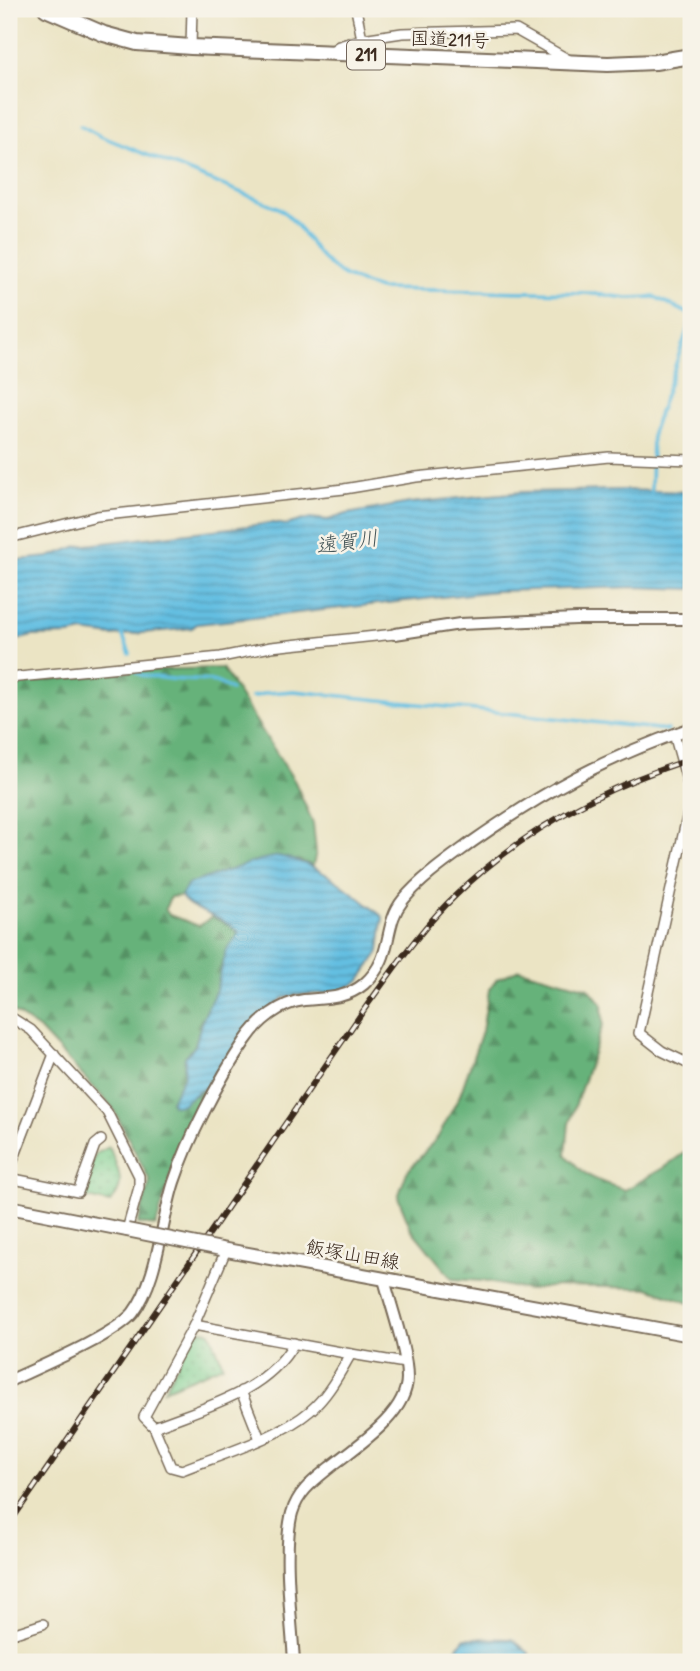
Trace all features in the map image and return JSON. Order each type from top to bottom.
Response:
[{"type":"highway","name":"国道211号","points":[[46,9],[104,34],[137,43],[191,47],[608,64],[655,62],[691,56]]},
{"type":"main road","name":"飯塚山田線","points":[[9,1207],[691,1335]]},
{"type":"street","points":[[191,47],[192,9]]},
{"type":"street","points":[[356,9],[362,39]]},
{"type":"street","points":[[328,53],[339,46],[362,39],[402,33],[516,30],[574,62]]},
{"type":"street","points":[[9,538],[97,516],[344,489],[416,477],[609,457],[691,460]]},
{"type":"street","points":[[9,678],[221,657],[271,647],[460,624],[691,619]]},
{"type":"street","points":[[9,1381],[114,1329],[132,1314],[145,1294],[184,1154],[230,1066],[246,1039],[262,1021],[285,1004],[338,997],[364,984],[383,959],[390,940],[394,913],[402,901],[458,852],[519,809],[558,785],[636,747],[691,728]]},
{"type":"street","points":[[674,734],[691,797],[639,1033],[662,1051],[691,1065]]},
{"type":"street","points":[[9,1016],[32,1030],[107,1112],[139,1176],[139,1187],[127,1230]]},
{"type":"street","points":[[9,1171],[54,1054]]},
{"type":"street","points":[[9,1178],[78,1192],[94,1145],[101,1140]]},
{"type":"street","points":[[223,1249],[194,1325],[144,1417],[154,1427],[171,1467],[182,1470],[295,1423],[327,1392],[351,1354]]},
{"type":"street","points":[[294,1662],[288,1548],[292,1512],[303,1489],[382,1425],[401,1401],[407,1380],[384,1279]]},
{"type":"street","points":[[194,1325],[405,1363]]},
{"type":"street","points":[[154,1427],[241,1391],[275,1370],[294,1343]]},
{"type":"street","points":[[241,1391],[260,1439]]},
{"type":"street","points":[[9,1635],[43,1623]]},
{"type":"green space","points":[[222,668],[295,782],[313,823],[316,852],[313,866],[298,860],[188,884],[181,896],[170,897],[165,909],[169,915],[199,926],[212,917],[231,926],[239,934],[226,951],[216,990],[201,1023],[195,1046],[185,1057],[184,1076],[171,1101],[189,1098],[211,1086],[187,1131],[173,1167],[156,1226],[138,1224],[150,1181],[113,1108],[39,1029],[9,1009],[9,684],[144,670]]},
{"type":"green space","points":[[519,969],[588,988],[602,1004],[603,1024],[569,1124],[566,1154],[573,1162],[592,1178],[625,1190],[691,1148],[691,1302],[648,1288],[557,1286],[528,1290],[482,1281],[452,1279],[411,1229],[398,1197],[407,1172],[438,1137],[460,1095],[482,1031],[489,990],[497,979]]},
{"type":"green space","points":[[109,1147],[120,1176],[119,1190],[115,1197],[109,1203],[80,1196],[95,1154]]},
{"type":"green space","points":[[199,1330],[210,1332],[223,1365],[164,1390],[192,1336]]},
{"type":"water","name":"遠賀川","points":[[522,492],[691,492],[691,589],[636,587],[496,591],[197,624],[192,628],[112,636],[83,632],[32,636],[9,642],[9,561],[49,557],[78,546],[273,523],[286,525],[310,518],[328,520],[410,503]]},
{"type":"water","points":[[279,856],[322,872],[383,917],[379,952],[360,980],[341,992],[283,998],[247,1029],[211,1086],[200,1090],[181,1105],[172,1105],[171,1101],[184,1076],[185,1057],[195,1046],[201,1023],[216,990],[226,951],[239,934],[227,923],[193,907],[181,896],[188,884]]},
{"type":"water","points":[[465,1638],[512,1639],[530,1654],[525,1662],[446,1662]]},
{"type":"waterway","points":[[80,125],[100,136],[277,207],[294,222],[329,265],[348,278],[379,289],[655,297],[691,315]]},
{"type":"waterway","points":[[651,493],[652,433],[691,320]]},
{"type":"waterway","points":[[121,631],[130,654]]},
{"type":"waterway","points":[[137,672],[164,678],[210,681],[231,690]]},
{"type":"waterway","points":[[252,697],[294,691],[668,730]]},
{"type":"railway","points":[[9,1524],[368,1004],[432,920],[481,872],[536,831],[596,797],[691,759]]}]
